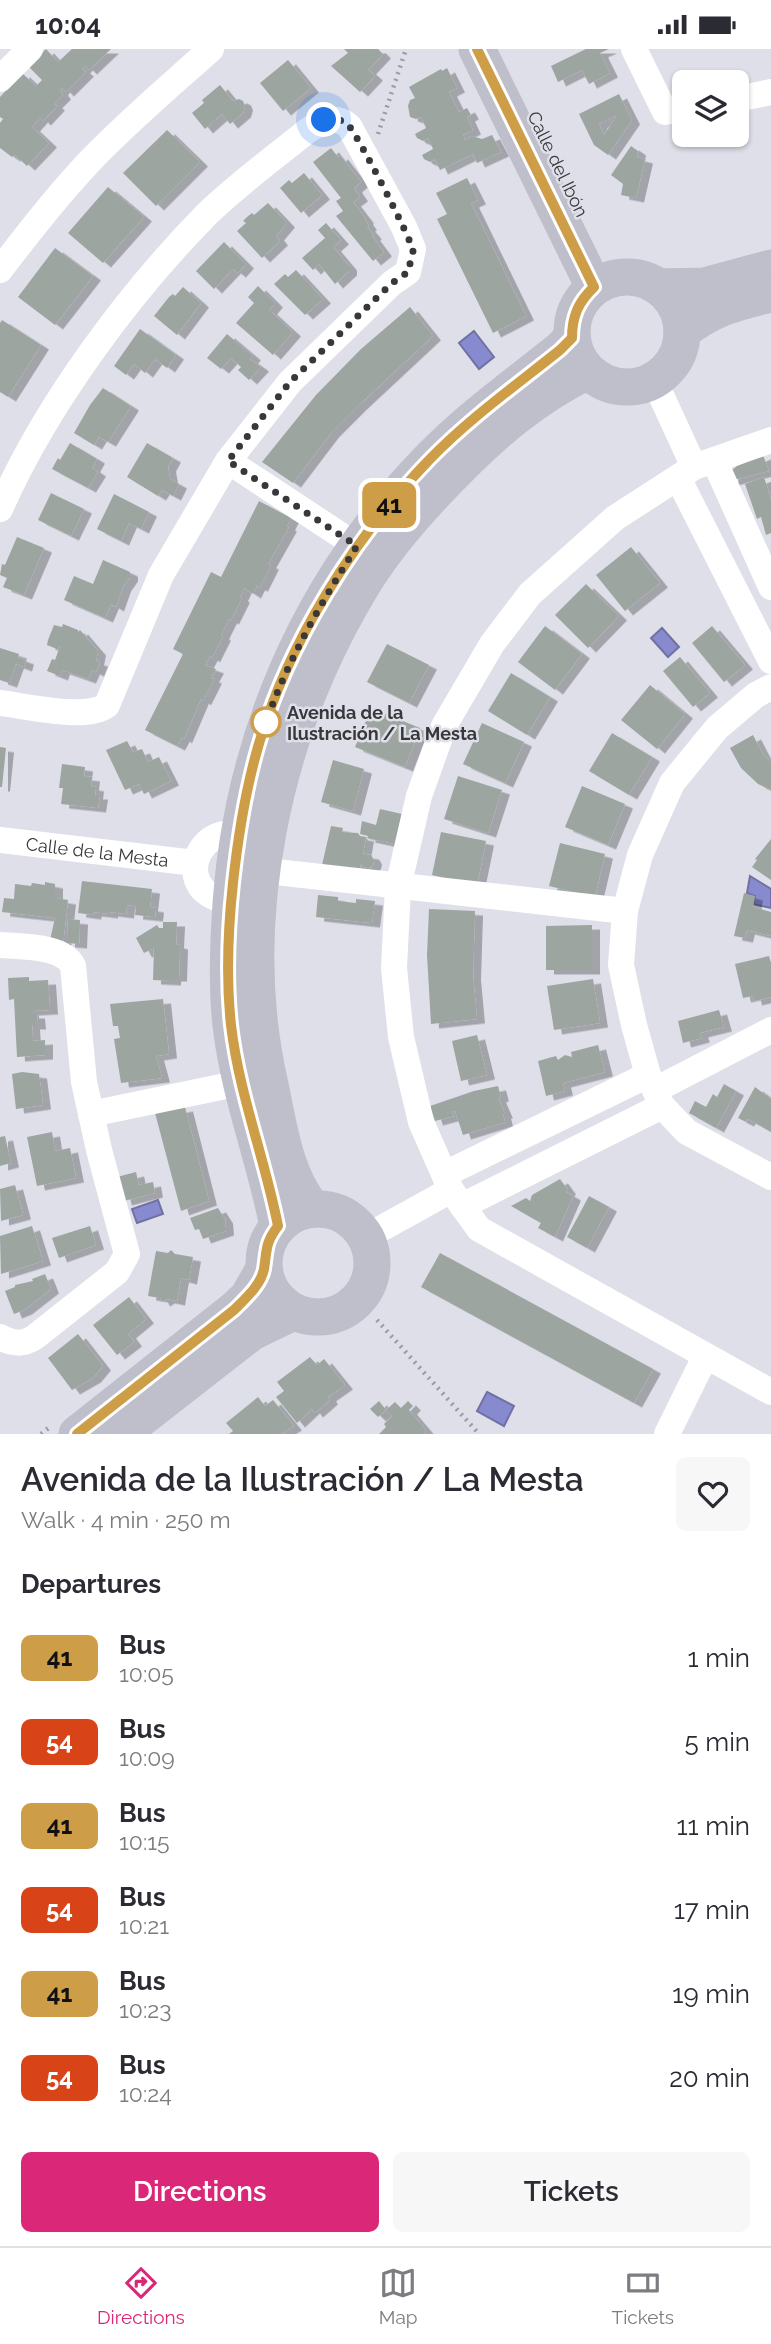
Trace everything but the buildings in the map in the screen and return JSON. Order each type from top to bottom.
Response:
[{"type":"street","points":[[0,79],[30,49]]},
{"type":"street","points":[[0,270],[40,217],[90,162],[211,49]]},
{"type":"street","name":"Calle del Ibón","points":[[477,49],[604,283]]},
{"type":"street","name":"Calle del Ibón","points":[[503,49],[604,283]]},
{"type":"street","points":[[634,49],[665,112],[672,111]]},
{"type":"street","points":[[749,97],[771,92]]},
{"type":"street","points":[[0,509],[12,483],[70,384],[129,302],[209,212],[324,120],[337,119],[349,126],[404,227],[413,249],[408,272],[392,283],[290,382],[228,461],[161,575],[107,705],[100,710],[81,713],[0,703]]},
{"type":"street","points":[[658,287],[676,307],[682,332],[671,365],[653,380],[640,385],[612,385],[588,371],[577,356],[572,338],[572,324],[584,297],[604,283],[637,278],[658,287],[704,286],[771,268]]},
{"type":"street","points":[[682,332],[718,308],[771,294]]},
{"type":"street","points":[[278,1226],[240,1083],[230,1023],[231,901],[238,835],[258,745],[272,704],[320,605],[372,524],[429,460],[474,416],[572,338]]},
{"type":"street","points":[[313,1209],[300,1191],[288,1161],[263,1057],[256,969],[281,771],[298,716],[325,654],[361,586],[425,502],[520,412],[565,382],[588,371]]},
{"type":"street","points":[[653,380],[695,468],[771,661]]},
{"type":"street","points":[[771,440],[695,468],[615,518],[530,594],[492,644],[444,726],[419,796],[398,887],[394,968],[401,1037],[421,1122],[452,1190],[479,1229],[771,1392]]},
{"type":"street","points":[[228,461],[357,546]]},
{"type":"street","points":[[695,468],[771,587]]},
{"type":"street","points":[[771,687],[756,695],[717,728],[672,783],[640,855],[625,911],[621,965],[634,1025],[655,1090],[687,1132],[771,1177]]},
{"type":"street","points":[[219,835],[238,835],[254,844],[267,872],[243,898],[219,900],[209,895],[201,886],[195,863],[198,853],[210,839],[219,835]]},
{"type":"street","name":"Calle de la Mesta","points":[[0,840],[195,863]]},
{"type":"street","points":[[267,872],[625,911]]},
{"type":"street","points":[[0,945],[55,951],[70,960],[74,973],[81,1061],[90,1114],[127,1248],[125,1261],[117,1272],[29,1341],[11,1343],[0,1337]]},
{"type":"street","points":[[366,1237],[452,1190],[771,1030]]},
{"type":"street","points":[[90,1114],[240,1083]]},
{"type":"street","points":[[452,1190],[655,1090]]},
{"type":"street","points":[[77,1434],[234,1310],[252,1290],[264,1269],[268,1242],[278,1226],[293,1215],[313,1209],[339,1213],[355,1223],[366,1237],[370,1248],[372,1271],[369,1282],[357,1301],[338,1314],[327,1317],[293,1312],[282,1304],[273,1294],[264,1269]]},
{"type":"street","points":[[121,1434],[252,1332],[293,1312]]},
{"type":"street","points":[[667,1434],[705,1357]]},
{"type":"path","points":[[369,161],[406,49]]},
{"type":"path","points":[[377,1320],[479,1434]]},
{"type":"water","points":[[474,331],[494,357],[479,369],[459,343]]},
{"type":"water","points":[[662,628],[679,647],[668,657],[651,638]]},
{"type":"water","points":[[750,876],[771,889],[771,908],[753,904],[755,896],[747,893]]},
{"type":"water","points":[[158,1200],[163,1214],[137,1223],[132,1209]]},
{"type":"water","points":[[487,1392],[514,1406],[504,1426],[477,1411]]},
{"type":"bus line","name":"41","points":[[77,1434],[248,1297],[264,1269],[265,1251],[278,1226],[235,1055],[230,1023],[229,939],[238,835],[247,792],[258,745],[287,670],[320,605],[372,524],[429,460],[474,416],[572,338],[576,310],[594,287],[477,49]]},
{"type":"place","name":"Avenida de la Ilustración / La Mesta","points":[[266,722]]},
{"type":"route","points":[[266,722],[265,725],[287,670],[320,605],[357,546],[228,461],[290,382],[392,283],[408,272],[413,249],[357,136],[344,122],[337,119],[324,120]]}]
